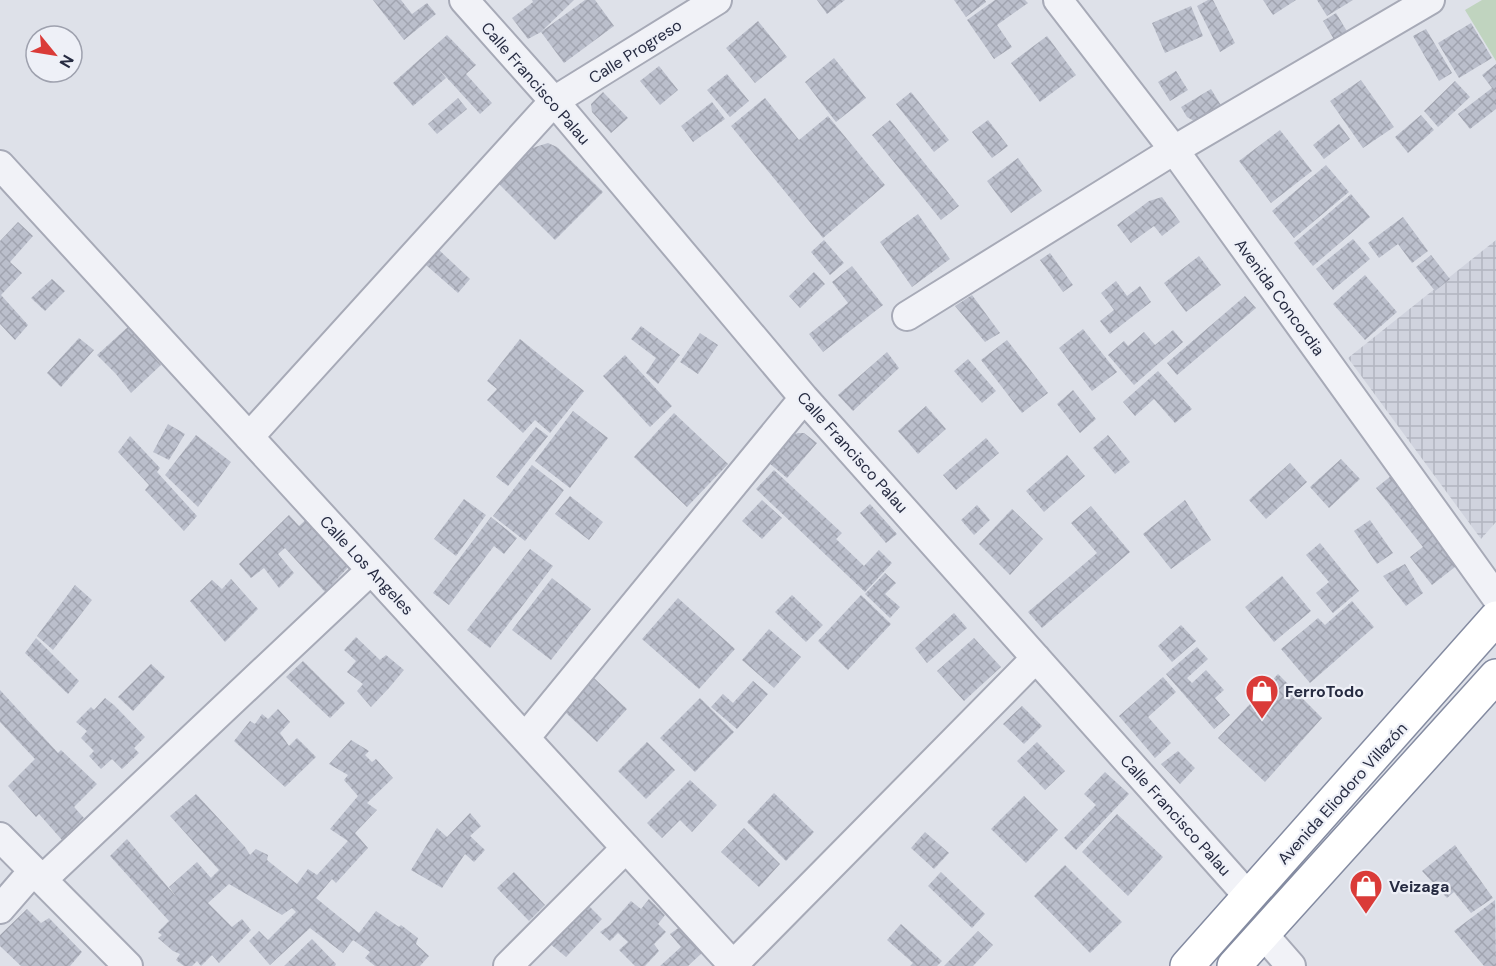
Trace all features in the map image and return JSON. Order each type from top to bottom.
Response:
[{"type":"highway","name":"Avenida Eliodoro Villazón","points":[[1187,966],[1496,618]]},
{"type":"highway","points":[[1234,966],[1496,676]]},
{"type":"street","name":"Calle Francisco Palau","points":[[464,0],[554,101],[804,398],[1249,897]]},
{"type":"street","name":"Calle Progreso","points":[[249,437],[554,101],[717,0]]},
{"type":"street","name":"Avenida Concordia","points":[[1058,0],[1174,150],[1496,597]]},
{"type":"street","points":[[907,316],[1174,150],[1430,0]]},
{"type":"street","name":"Calle Los Angeles","points":[[0,165],[733,966]]},
{"type":"street","points":[[525,738],[804,398]]},
{"type":"street","points":[[0,909],[371,570]]},
{"type":"street","points":[[733,966],[1036,658]]},
{"type":"street","points":[[0,837],[128,966]]},
{"type":"street","points":[[508,966],[626,848]]},
{"type":"street","points":[[1263,934],[1291,966]]},
{"type":"shaded area","points":[[1496,240],[1496,522],[1481,539],[1348,358]]},
{"type":"green space","points":[[1482,0],[1496,0],[1496,61],[1465,10]]},
{"type":"building","points":[[373,0],[401,0],[412,14],[427,3],[436,14],[404,40]]},
{"type":"building","points":[[532,0],[574,0],[541,32],[528,39],[512,18],[533,2]]},
{"type":"building","points":[[585,0],[595,0],[614,26],[564,63],[541,32]]},
{"type":"building","points":[[817,0],[845,0],[827,14]]},
{"type":"building","points":[[954,0],[985,0],[986,2],[966,17]]},
{"type":"building","points":[[995,0],[1025,0],[1028,3],[997,25],[1012,47],[994,59],[967,20]]},
{"type":"building","points":[[1213,0],[1235,43],[1220,52],[1197,6]]},
{"type":"building","points":[[1263,0],[1296,0],[1273,15]]},
{"type":"building","points":[[1317,0],[1353,0],[1327,16]]},
{"type":"building","points":[[1191,6],[1203,36],[1165,53],[1152,23]]},
{"type":"building","points":[[1336,13],[1348,33],[1335,41],[1323,21]]},
{"type":"building","points":[[758,21],[787,57],[755,83],[726,48]]},
{"type":"building","points":[[1471,23],[1492,58],[1459,78],[1438,43]]},
{"type":"building","points":[[1426,29],[1452,73],[1439,81],[1413,36]]},
{"type":"building","points":[[447,35],[476,65],[466,74],[492,103],[480,114],[436,66],[446,78],[413,106],[393,83]]},
{"type":"building","points":[[1047,36],[1076,75],[1040,102],[1011,63]]},
{"type":"building","points":[[834,58],[866,98],[836,122],[805,82]]},
{"type":"building","points":[[1496,64],[1496,109],[1470,129],[1458,114],[1492,88],[1482,75]]},
{"type":"building","points":[[659,66],[678,90],[660,105],[640,81]]},
{"type":"building","points":[[1176,71],[1188,90],[1170,101],[1158,82]]},
{"type":"building","points":[[727,74],[749,101],[730,117],[707,90]]},
{"type":"building","points":[[1361,80],[1394,127],[1363,148],[1330,101]]},
{"type":"building","points":[[1455,81],[1470,97],[1438,127],[1424,111]]},
{"type":"building","points":[[1211,89],[1222,107],[1200,120],[1194,121],[1187,117],[1181,107]]},
{"type":"building","points":[[603,92],[628,118],[611,133],[592,112],[591,104]]},
{"type":"building","points":[[911,92],[949,140],[934,152],[896,104]]},
{"type":"building","points":[[458,98],[467,109],[437,134],[428,124]]},
{"type":"building","points":[[765,98],[799,140],[828,116],[885,185],[823,238],[731,126]]},
{"type":"building","points":[[712,102],[725,119],[693,142],[681,126]]},
{"type":"building","points":[[1421,115],[1434,130],[1408,153],[1395,137]]},
{"type":"building","points":[[890,120],[959,206],[941,220],[872,135]]},
{"type":"building","points":[[988,120],[1008,146],[992,158],[972,132]]},
{"type":"building","points":[[1339,124],[1350,139],[1324,159],[1313,145]]},
{"type":"building","points":[[1280,130],[1312,171],[1271,203],[1239,161]]},
{"type":"building","points":[[548,143],[557,147],[603,192],[555,240],[498,183],[532,148]]},
{"type":"building","points":[[1018,158],[1042,191],[1011,213],[987,181]]},
{"type":"building","points":[[1326,165],[1349,192],[1294,238],[1272,211]]},
{"type":"building","points":[[1351,194],[1370,217],[1313,266],[1294,243]]},
{"type":"building","points":[[1162,197],[1180,222],[1162,236],[1154,226],[1131,243],[1117,225],[1149,201]]},
{"type":"building","points":[[918,214],[950,259],[912,287],[880,242]]},
{"type":"building","points":[[1403,217],[1428,251],[1412,263],[1398,244],[1379,258],[1368,243]]},
{"type":"building","points":[[18,222],[33,236],[10,262],[22,273],[1,295],[28,325],[15,340],[0,324],[0,241]]},
{"type":"building","points":[[1353,239],[1370,259],[1333,290],[1316,269]]},
{"type":"building","points":[[824,240],[844,263],[830,275],[811,252]]},
{"type":"building","points":[[439,250],[470,279],[458,293],[426,265]]},
{"type":"building","points":[[1050,253],[1073,285],[1063,292],[1040,260]]},
{"type":"building","points":[[1431,255],[1450,279],[1435,291],[1416,267]]},
{"type":"building","points":[[1199,256],[1221,285],[1186,312],[1164,283]]},
{"type":"building","points":[[852,266],[883,305],[823,352],[809,334],[848,303],[832,282]]},
{"type":"building","points":[[814,272],[825,284],[800,308],[789,296]]},
{"type":"building","points":[[1365,275],[1397,312],[1365,340],[1333,304]]},
{"type":"building","points":[[52,279],[65,291],[45,311],[31,298]]},
{"type":"building","points":[[1116,281],[1127,296],[1140,286],[1151,302],[1110,334],[1100,321],[1114,310],[1101,293]]},
{"type":"building","points":[[972,295],[1000,333],[985,342],[955,306]]},
{"type":"building","points":[[1245,296],[1256,308],[1177,375],[1167,363]]},
{"type":"building","points":[[129,326],[161,365],[131,393],[97,355]]},
{"type":"building","points":[[641,326],[680,355],[658,384],[646,373],[656,358],[631,339]]},
{"type":"building","points":[[1083,329],[1117,372],[1092,391],[1059,348]]},
{"type":"building","points":[[1173,330],[1183,342],[1134,385],[1108,355],[1124,341],[1128,346],[1144,332],[1155,345]]},
{"type":"building","points":[[700,333],[718,345],[698,374],[680,362]]},
{"type":"building","points":[[79,338],[94,350],[61,387],[47,373]]},
{"type":"building","points":[[520,339],[584,391],[550,433],[535,420],[523,433],[487,400],[497,389],[487,381]]},
{"type":"building","points":[[1007,340],[1048,393],[1022,413],[981,360]]},
{"type":"building","points":[[887,352],[899,368],[853,411],[838,395]]},
{"type":"building","points":[[625,355],[672,406],[650,427],[603,376]]},
{"type":"building","points":[[968,359],[996,391],[982,403],[954,371]]},
{"type":"building","points":[[1158,371],[1192,409],[1175,423],[1154,399],[1135,416],[1123,402]]},
{"type":"building","points":[[1073,390],[1096,419],[1080,433],[1057,404]]},
{"type":"building","points":[[926,406],[946,429],[918,454],[898,431]]},
{"type":"building","points":[[573,411],[608,438],[570,488],[535,461]]},
{"type":"building","points":[[674,413],[728,464],[687,507],[634,457]]},
{"type":"building","points":[[168,424],[185,434],[169,460],[153,452]]},
{"type":"building","points":[[536,427],[548,436],[508,486],[496,477]]},
{"type":"building","points":[[804,433],[817,443],[787,478],[769,463],[793,435]]},
{"type":"building","points":[[196,435],[231,462],[198,507],[165,475]]},
{"type":"building","points":[[1108,435],[1130,462],[1115,474],[1093,448]]},
{"type":"building","points":[[130,436],[160,468],[157,472],[197,516],[184,531],[145,490],[149,485],[118,452]]},
{"type":"building","points":[[986,438],[999,453],[956,490],[943,475]]},
{"type":"building","points":[[1067,455],[1085,476],[1044,512],[1026,491]]},
{"type":"building","points":[[1341,459],[1360,479],[1329,508],[1310,487]]},
{"type":"building","points":[[1290,463],[1307,482],[1266,519],[1249,500]]},
{"type":"building","points":[[532,465],[564,490],[525,541],[493,516]]},
{"type":"building","points":[[774,470],[842,533],[836,539],[864,566],[879,550],[892,563],[865,592],[756,489]]},
{"type":"building","points":[[1396,472],[1464,560],[1432,585],[1410,557],[1423,547],[1376,488]]},
{"type":"building","points":[[570,496],[603,522],[589,540],[555,514]]},
{"type":"building","points":[[464,499],[486,515],[456,556],[434,539]]},
{"type":"building","points":[[762,500],[782,518],[762,539],[742,521]]},
{"type":"building","points":[[1185,500],[1211,540],[1171,569],[1143,534]]},
{"type":"building","points":[[870,504],[897,534],[886,543],[860,513]]},
{"type":"building","points":[[977,505],[990,520],[974,535],[961,520]]},
{"type":"building","points":[[1091,506],[1130,552],[1042,628],[1028,612],[1097,553],[1071,523]]},
{"type":"building","points":[[1012,509],[1043,539],[1010,575],[979,544]]},
{"type":"building","points":[[289,515],[299,526],[310,516],[352,563],[325,592],[285,548],[278,554],[294,573],[279,588],[264,568],[251,578],[239,564]]},
{"type":"building","points":[[491,517],[517,538],[504,554],[494,546],[449,605],[433,593]]},
{"type":"building","points":[[1370,520],[1393,553],[1377,564],[1354,531]]},
{"type":"building","points":[[1320,543],[1359,591],[1333,613],[1316,593],[1329,582],[1306,555]]},
{"type":"building","points":[[530,549],[553,566],[490,648],[467,630]]},
{"type":"building","points":[[1405,564],[1423,593],[1406,606],[1383,576]]},
{"type":"building","points":[[885,573],[896,583],[885,594],[900,607],[890,618],[865,594]]},
{"type":"building","points":[[1282,576],[1311,611],[1274,642],[1245,607]]},
{"type":"building","points":[[552,578],[591,609],[551,660],[512,630]]},
{"type":"building","points":[[231,579],[258,609],[225,642],[190,601],[212,580],[222,589]]},
{"type":"building","points":[[75,585],[92,600],[53,650],[37,636]]},
{"type":"building","points":[[792,595],[823,625],[806,642],[775,612]]},
{"type":"building","points":[[861,595],[891,624],[848,670],[818,641]]},
{"type":"building","points":[[678,598],[735,649],[699,689],[642,639]]},
{"type":"building","points":[[1352,601],[1374,627],[1310,683],[1281,649],[1318,618],[1325,625]]},
{"type":"building","points":[[954,613],[967,628],[927,663],[915,648]]},
{"type":"building","points":[[1181,625],[1196,641],[1172,662],[1158,646]]},
{"type":"building","points":[[769,629],[801,657],[774,688],[742,660]]},
{"type":"building","points":[[356,637],[380,660],[386,655],[404,670],[371,707],[357,691],[363,684],[347,672],[356,661],[344,650]]},
{"type":"building","points":[[36,638],[79,681],[68,694],[25,653]]},
{"type":"building","points":[[974,638],[1001,667],[964,701],[937,671]]},
{"type":"building","points":[[1197,647],[1208,659],[1187,678],[1192,683],[1206,670],[1224,690],[1215,698],[1230,715],[1214,729],[1166,674]]},
{"type":"building","points":[[303,661],[345,703],[330,718],[286,677]]},
{"type":"building","points":[[151,664],[165,677],[133,711],[118,697]]},
{"type":"building","points":[[1278,674],[1322,718],[1265,782],[1218,738]]},
{"type":"building","points":[[1163,677],[1176,692],[1148,717],[1171,743],[1155,758],[1119,716]]},
{"type":"building","points":[[594,678],[627,709],[597,742],[564,711]]},
{"type":"building","points":[[753,681],[768,694],[737,729],[711,707],[723,694],[733,703]]},
{"type":"building","points":[[0,690],[58,753],[61,750],[97,784],[74,807],[84,818],[62,840],[39,814],[36,817],[8,786],[35,759],[0,722]]},
{"type":"building","points":[[105,698],[145,737],[134,748],[139,753],[122,769],[112,759],[101,769],[89,756],[94,751],[81,738],[87,731],[76,722],[91,707],[94,710]]},
{"type":"building","points":[[700,698],[734,732],[695,772],[660,738]]},
{"type":"building","points":[[1022,706],[1042,726],[1024,744],[1003,724]]},
{"type":"building","points":[[278,709],[290,722],[280,733],[289,746],[297,738],[316,757],[285,787],[234,741],[250,721],[255,724],[262,714],[268,719]]},
{"type":"building","points":[[351,740],[369,751],[365,755],[372,762],[376,759],[393,778],[367,803],[377,810],[355,833],[368,848],[336,883],[332,879],[316,898],[359,933],[376,911],[418,938],[416,944],[429,956],[420,966],[375,966],[365,958],[370,952],[353,940],[343,953],[310,928],[270,965],[249,941],[259,931],[268,940],[296,912],[292,908],[282,915],[229,884],[208,903],[232,927],[242,919],[251,930],[219,963],[212,955],[201,966],[197,961],[192,966],[184,966],[176,960],[180,954],[158,938],[162,935],[158,932],[169,921],[110,856],[127,839],[178,899],[169,887],[197,862],[211,878],[219,870],[170,816],[196,794],[250,855],[256,849],[268,855],[267,860],[297,884],[308,869],[317,875],[348,841],[330,829],[358,796],[344,780],[348,775],[329,764]]},
{"type":"building","points":[[647,742],[675,770],[646,799],[618,771]]},
{"type":"building","points":[[1037,742],[1065,771],[1045,790],[1017,761]]},
{"type":"building","points":[[1178,751],[1195,768],[1180,784],[1161,764]]},
{"type":"building","points":[[1105,772],[1129,794],[1076,850],[1064,838],[1096,805],[1084,794]]},
{"type":"building","points":[[690,780],[717,805],[692,832],[680,820],[662,838],[647,823]]},
{"type":"building","points":[[774,793],[814,832],[786,861],[747,822]]},
{"type":"building","points":[[1024,796],[1058,830],[1026,863],[991,829]]},
{"type":"building","points":[[470,813],[481,826],[470,836],[485,850],[474,862],[465,854],[442,888],[411,870],[437,828],[447,837]]},
{"type":"building","points":[[1117,814],[1163,857],[1128,896],[1082,852]]},
{"type":"building","points":[[744,828],[780,864],[759,887],[721,852]]},
{"type":"building","points":[[925,832],[949,853],[934,869],[911,848]]},
{"type":"building","points":[[1455,845],[1493,898],[1471,913],[1454,892],[1447,898],[1422,871]]},
{"type":"building","points":[[1065,865],[1122,922],[1090,953],[1034,896]]},
{"type":"building","points":[[514,872],[545,905],[529,921],[497,888]]},
{"type":"building","points":[[941,872],[985,914],[972,928],[928,886]]},
{"type":"building","points":[[649,899],[665,915],[658,924],[666,932],[654,944],[659,951],[645,966],[635,966],[619,950],[628,942],[618,933],[610,941],[600,932],[610,925],[631,901],[641,909]]},
{"type":"building","points":[[1495,900],[1496,966],[1484,966],[1454,931]]},
{"type":"building","points":[[588,905],[602,919],[566,957],[549,943]]},
{"type":"building","points":[[27,909],[41,923],[49,918],[82,952],[70,966],[21,966],[0,946],[0,935]]},
{"type":"building","points":[[901,924],[942,961],[937,966],[910,966],[913,963],[887,940]]},
{"type":"building","points":[[681,926],[703,952],[688,966],[660,966],[681,947],[670,934]]},
{"type":"building","points":[[978,931],[993,945],[973,966],[944,966]]},
{"type":"building","points":[[312,939],[336,964],[335,966],[284,966]]},
{"type":"place","name":"FerroTodo","points":[[1262,720]]},
{"type":"place","name":"Veizaga","points":[[1366,915]]}]
